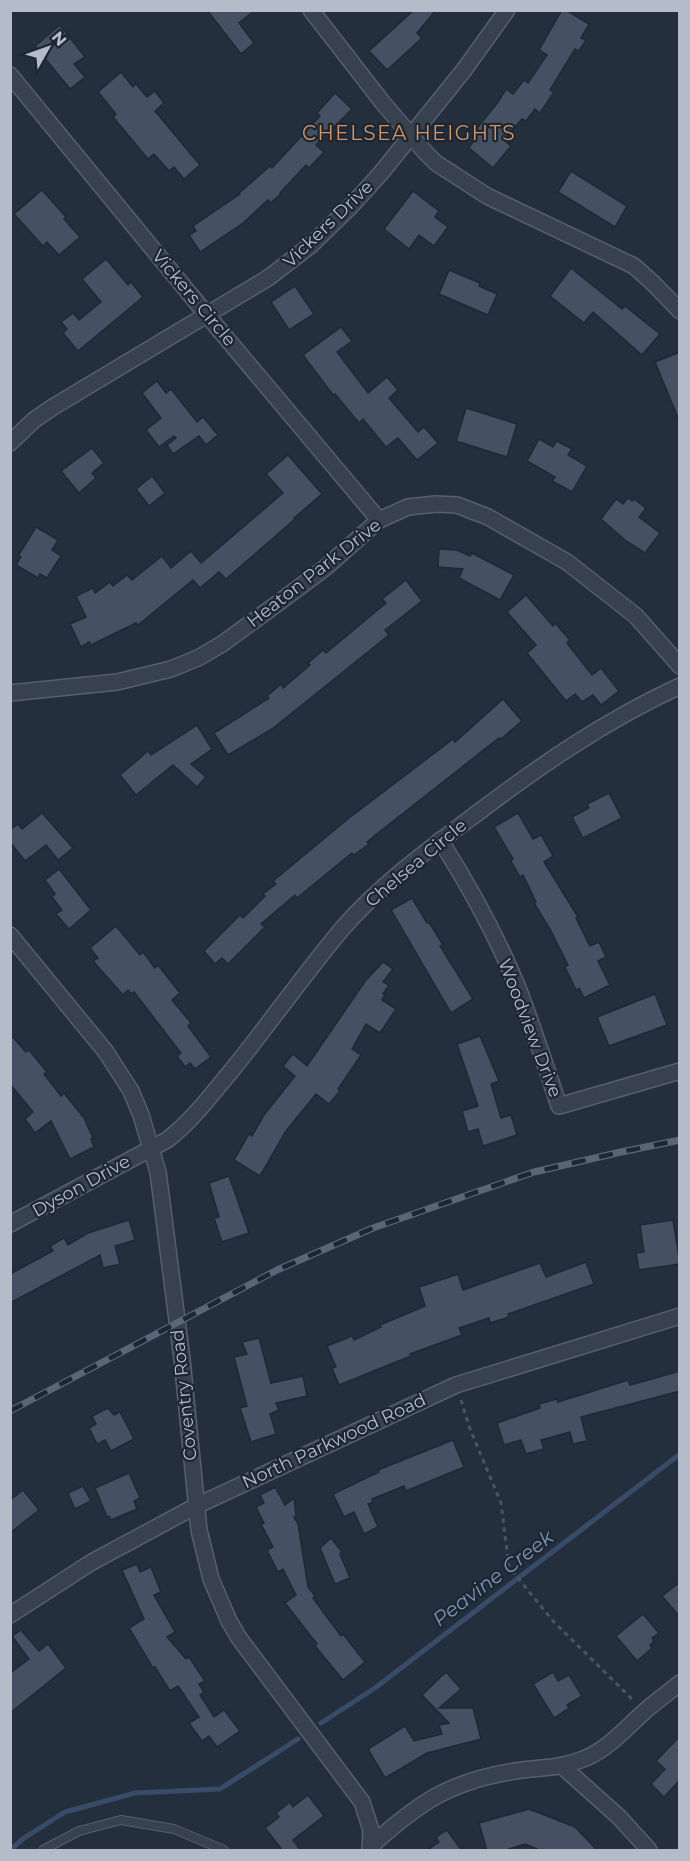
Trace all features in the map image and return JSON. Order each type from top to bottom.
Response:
[{"type":"street","points":[[311,10],[424,152],[442,167],[488,196],[634,266],[680,311]]},
{"type":"street","name":"Vickers Drive","points":[[10,443],[34,420],[53,407],[268,278],[311,245],[351,206],[411,136],[507,10]]},
{"type":"street","name":"Vickers Circle","points":[[10,75],[379,520]]},
{"type":"street","name":"Heaton Park Drive","points":[[10,693],[117,682],[171,669],[198,658],[222,644],[325,568],[379,520],[408,507],[436,504],[457,505],[488,517],[541,546],[591,579],[636,616],[680,666]]},
{"type":"street","name":"Chelsea Circle","points":[[151,1147],[167,1140],[193,1118],[341,931],[366,902],[394,877],[534,770],[579,740],[641,704],[680,686]]},
{"type":"street","name":"Woodview Drive","points":[[440,840],[458,869],[509,968],[560,1106],[680,1071]]},
{"type":"street","name":"Coventry Road","points":[[10,935],[120,1072],[141,1115],[158,1172],[182,1359],[199,1530],[211,1579],[229,1621],[251,1656],[360,1798],[369,1818],[370,1848]]},
{"type":"street","name":"Dyson Drive","points":[[10,1224],[151,1147]]},
{"type":"street","name":"North Parkwood Road","points":[[10,1615],[92,1562],[196,1506],[456,1385],[680,1316]]},
{"type":"street","points":[[370,1848],[407,1815],[445,1790],[474,1779],[516,1771],[563,1767],[590,1756],[621,1734],[680,1683]]},
{"type":"street","points":[[563,1767],[620,1817],[649,1851]]},
{"type":"lane","points":[[43,1851],[79,1831],[121,1820],[174,1829],[224,1851]]},
{"type":"path","points":[[456,1385],[470,1429],[501,1503],[509,1567],[553,1621],[645,1712]]},
{"type":"building","points":[[207,10],[255,10],[239,23],[254,43],[241,54]]},
{"type":"building","points":[[414,10],[436,10],[417,33],[422,38],[387,70],[369,51]]},
{"type":"building","points":[[562,10],[566,10],[589,24],[581,38],[586,40],[579,51],[575,49],[550,90],[554,92],[540,113],[535,109],[526,121],[522,119],[504,140],[511,146],[493,168],[469,148],[477,135],[474,132],[506,89],[513,94],[524,80],[528,83],[547,55],[539,50]]},
{"type":"building","points":[[60,25],[85,57],[74,64],[85,77],[70,89],[35,46]]},
{"type":"building","points":[[121,72],[133,87],[136,84],[147,97],[155,91],[164,103],[155,111],[200,165],[184,179],[174,167],[169,171],[154,154],[148,159],[113,117],[116,114],[98,92]]},
{"type":"building","points":[[335,93],[352,109],[316,145],[324,152],[309,168],[306,165],[270,203],[268,200],[243,223],[200,252],[189,235],[196,231],[193,226],[240,194],[270,166],[272,168],[320,116],[317,113]]},
{"type":"building","points":[[571,171],[627,206],[615,227],[558,192]]},
{"type":"building","points":[[42,190],[80,237],[59,255],[47,242],[43,246],[14,214]]},
{"type":"building","points":[[413,191],[439,211],[435,217],[448,227],[434,246],[419,235],[409,249],[384,229]]},
{"type":"building","points":[[106,259],[128,285],[131,282],[143,297],[78,351],[63,333],[67,329],[61,322],[73,313],[79,320],[101,302],[82,279]]},
{"type":"building","points":[[571,268],[622,309],[625,306],[660,334],[642,355],[593,312],[584,323],[550,296]]},
{"type":"building","points":[[449,270],[480,283],[479,286],[497,294],[488,315],[439,294]]},
{"type":"building","points":[[295,286],[314,314],[289,330],[271,302]]},
{"type":"building","points":[[341,327],[352,341],[337,352],[368,393],[387,377],[398,390],[389,398],[418,432],[424,427],[438,443],[417,460],[398,438],[386,447],[363,419],[359,423],[335,394],[333,395],[303,355]]},
{"type":"building","points":[[680,352],[680,420],[679,420],[655,362]]},
{"type":"building","points":[[157,381],[166,393],[171,389],[197,422],[203,417],[218,435],[206,445],[199,436],[173,454],[167,445],[176,438],[174,436],[159,447],[146,430],[161,418],[142,393]]},
{"type":"building","points":[[466,408],[517,424],[507,457],[456,441]]},
{"type":"building","points":[[539,439],[553,447],[557,441],[572,449],[568,455],[587,466],[572,492],[552,481],[555,477],[527,461]]},
{"type":"building","points":[[92,448],[104,463],[92,473],[96,478],[79,493],[61,471]]},
{"type":"building","points":[[288,455],[322,494],[226,579],[219,572],[200,588],[193,580],[138,625],[136,623],[91,645],[89,642],[81,647],[70,624],[86,617],[76,596],[93,588],[95,593],[110,582],[113,586],[127,575],[132,580],[162,556],[171,568],[191,551],[201,563],[283,493],[266,474]]},
{"type":"building","points":[[152,476],[165,493],[149,506],[136,489]]},
{"type":"building","points":[[628,498],[632,501],[634,499],[646,508],[639,517],[660,533],[645,553],[626,541],[601,519],[616,499],[623,504]]},
{"type":"building","points":[[36,527],[58,540],[52,550],[61,556],[47,578],[40,574],[38,578],[16,565],[21,557],[18,556]]},
{"type":"building","points":[[439,549],[457,550],[470,556],[472,553],[514,575],[500,600],[459,578],[463,569],[438,567]]},
{"type":"building","points":[[406,580],[422,601],[385,630],[389,635],[272,729],[228,755],[214,733],[269,698],[267,696],[281,684],[283,688],[310,665],[308,663],[323,650],[326,653],[386,603],[382,599]]},
{"type":"building","points":[[526,595],[553,626],[555,623],[570,640],[567,643],[592,675],[601,668],[619,691],[601,705],[593,695],[582,702],[575,694],[566,701],[527,653],[536,645],[507,612]]},
{"type":"building","points":[[503,699],[522,721],[378,833],[367,842],[369,844],[354,855],[352,853],[297,898],[295,895],[261,924],[265,927],[228,964],[222,958],[215,964],[204,951],[240,915],[243,918],[265,896],[263,894],[276,884],[273,881],[349,818],[453,739],[455,742]]},
{"type":"building","points":[[197,725],[212,749],[191,764],[206,777],[197,787],[173,765],[136,795],[120,775],[148,751],[151,755]]},
{"type":"building","points":[[609,793],[622,818],[583,838],[572,817],[589,808],[587,804]]},
{"type":"building","points":[[42,813],[73,848],[58,860],[46,845],[25,861],[10,842],[10,830],[18,824],[22,829]]},
{"type":"building","points":[[518,813],[533,839],[541,835],[553,856],[544,862],[578,917],[576,918],[590,946],[599,942],[606,957],[598,961],[610,985],[584,998],[579,988],[576,990],[565,967],[568,965],[534,903],[536,902],[523,875],[520,877],[511,861],[513,859],[494,827]]},
{"type":"building","points":[[59,869],[91,910],[69,929],[56,914],[62,910],[52,897],[55,894],[45,880]]},
{"type":"building","points":[[412,898],[443,945],[440,946],[473,999],[451,1013],[391,910]]},
{"type":"building","points":[[116,926],[140,955],[143,952],[155,968],[158,965],[180,993],[172,1000],[191,1023],[188,1026],[211,1057],[195,1069],[190,1063],[185,1067],[177,1056],[181,1053],[134,992],[132,994],[128,990],[123,995],[93,961],[98,958],[90,948]]},
{"type":"building","points":[[383,962],[393,969],[383,982],[389,985],[382,1000],[396,1009],[380,1033],[366,1024],[352,1049],[361,1055],[338,1089],[340,1091],[329,1104],[316,1094],[286,1131],[260,1176],[234,1160],[249,1134],[252,1136],[264,1115],[295,1076],[283,1066],[293,1054],[307,1066],[366,980]]},
{"type":"building","points":[[655,994],[667,1025],[609,1046],[597,1017]]},
{"type":"building","points":[[10,1034],[26,1052],[29,1050],[47,1072],[44,1074],[61,1096],[64,1093],[84,1118],[93,1138],[91,1139],[94,1147],[70,1159],[51,1121],[35,1133],[25,1119],[33,1112],[10,1084]]},
{"type":"building","points":[[480,1036],[499,1081],[491,1084],[501,1118],[511,1115],[517,1135],[483,1146],[478,1129],[468,1132],[462,1111],[478,1106],[457,1044]]},
{"type":"building","points":[[229,1176],[249,1233],[222,1242],[214,1218],[219,1217],[209,1183]]},
{"type":"building","points":[[129,1220],[135,1240],[115,1246],[120,1264],[103,1268],[100,1255],[10,1303],[10,1274],[53,1251],[50,1246],[64,1238],[68,1245],[88,1233]]},
{"type":"building","points":[[673,1220],[680,1264],[639,1270],[636,1253],[644,1252],[640,1225]]},
{"type":"building","points":[[586,1262],[594,1284],[508,1314],[509,1317],[490,1323],[489,1318],[459,1328],[462,1335],[410,1354],[411,1356],[339,1385],[332,1368],[336,1367],[327,1346],[352,1336],[354,1340],[381,1327],[380,1325],[425,1306],[419,1287],[458,1274],[463,1290],[540,1263],[546,1277]]},
{"type":"building","points":[[259,1338],[271,1383],[303,1376],[307,1396],[276,1403],[279,1410],[270,1414],[276,1434],[251,1442],[240,1408],[247,1406],[234,1357],[247,1354],[242,1342]]},
{"type":"building","points":[[680,1371],[680,1391],[581,1417],[587,1441],[573,1444],[570,1432],[541,1440],[544,1449],[526,1454],[521,1440],[504,1445],[497,1423],[540,1408],[539,1404],[557,1399],[558,1402],[628,1380],[630,1385]]},
{"type":"building","points":[[108,1408],[114,1415],[120,1412],[134,1439],[111,1451],[105,1440],[97,1444],[89,1428],[96,1424],[92,1416]]},
{"type":"building","points":[[453,1440],[464,1467],[406,1491],[404,1486],[372,1499],[373,1502],[368,1504],[378,1527],[364,1534],[354,1512],[344,1517],[333,1494],[379,1472],[378,1470]]},
{"type":"building","points":[[129,1473],[140,1498],[134,1501],[137,1509],[111,1520],[109,1516],[107,1517],[95,1488]]},
{"type":"building","points":[[83,1486],[91,1501],[75,1509],[68,1493]]},
{"type":"building","points":[[275,1487],[285,1505],[294,1498],[296,1516],[294,1517],[298,1524],[308,1587],[315,1596],[313,1598],[341,1636],[343,1634],[365,1662],[343,1680],[315,1646],[317,1644],[285,1603],[296,1595],[283,1569],[278,1572],[267,1550],[273,1547],[261,1524],[264,1523],[256,1507],[264,1503],[260,1495]]},
{"type":"building","points":[[23,1490],[39,1510],[10,1533],[10,1500]]},
{"type":"building","points":[[331,1538],[342,1552],[340,1554],[350,1578],[335,1584],[320,1548]]},
{"type":"building","points":[[137,1564],[140,1572],[151,1567],[161,1592],[154,1595],[175,1632],[167,1637],[186,1659],[189,1657],[205,1681],[199,1684],[204,1692],[200,1695],[214,1717],[224,1710],[240,1731],[217,1747],[209,1736],[202,1741],[189,1723],[199,1717],[178,1686],[170,1691],[129,1628],[144,1619],[122,1570]]},
{"type":"building","points":[[680,1582],[680,1617],[662,1596]]},
{"type":"building","points":[[643,1614],[659,1633],[652,1638],[654,1641],[650,1645],[652,1648],[637,1661],[616,1636]]},
{"type":"building","points":[[21,1630],[39,1651],[48,1644],[66,1668],[10,1713],[10,1673],[29,1659],[12,1636]]},
{"type":"building","points":[[446,1672],[461,1689],[439,1708],[473,1708],[481,1739],[427,1753],[385,1778],[368,1749],[405,1726],[414,1741],[442,1734],[439,1725],[449,1723],[422,1695]]},
{"type":"building","points":[[553,1672],[558,1681],[569,1675],[582,1696],[567,1705],[569,1708],[554,1718],[533,1684]]},
{"type":"building","points":[[680,1736],[680,1783],[678,1782],[664,1797],[651,1784],[665,1769],[656,1761]]},
{"type":"building","points":[[308,1795],[324,1816],[293,1840],[301,1851],[283,1851],[265,1828],[279,1817],[276,1813],[290,1802],[293,1807]]},
{"type":"building","points":[[529,1809],[575,1827],[598,1851],[542,1851],[525,1844],[503,1851],[487,1851],[479,1823]]},
{"type":"building","points":[[447,1830],[462,1851],[426,1851],[439,1842],[436,1837]]},
{"type":"waterway","name":"Peavine Creek","points":[[321,1723],[375,1688],[680,1454]]},
{"type":"waterway","name":"Peavine Creek","points":[[10,1850],[24,1838],[65,1812],[135,1793],[220,1789],[298,1739]]},
{"type":"railway","points":[[10,1411],[277,1270],[373,1228],[534,1172],[680,1140]]},
{"type":"district","name":"CHELSEA HEIGHTS","points":[[409,133]]}]
